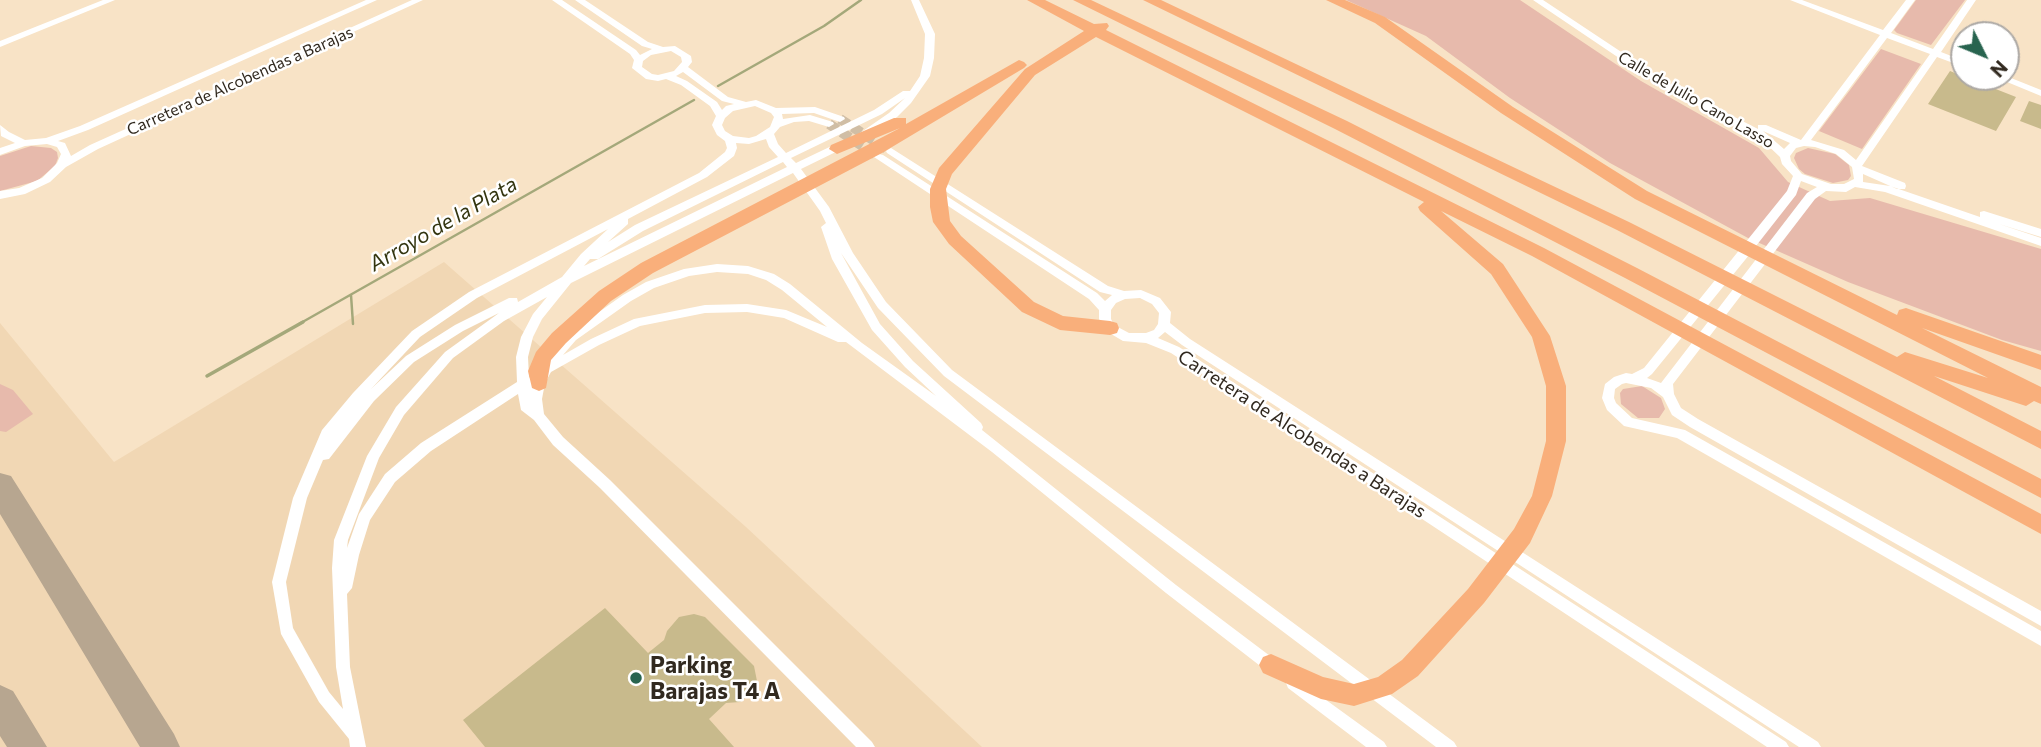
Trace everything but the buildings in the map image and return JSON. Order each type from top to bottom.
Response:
[{"type":"highway","points":[[1034,0],[1538,253],[2041,525]]},
{"type":"highway","points":[[1080,0],[1101,4],[1142,26],[1324,107],[1544,218],[1786,348],[1809,367],[2041,489]]},
{"type":"highway","points":[[1150,0],[1166,5],[1490,160],[1799,314],[2041,441]]},
{"type":"highway","points":[[1333,0],[1380,20],[1507,110],[1604,173],[1679,216],[2036,398]]},
{"type":"highway","points":[[834,150],[854,144],[1105,23],[1166,5]]},
{"type":"highway","points":[[1105,23],[1030,72],[953,162],[938,189],[938,207],[942,222],[955,240],[1028,307],[1060,323],[1110,328]]},
{"type":"highway","points":[[539,383],[538,371],[543,357],[578,319],[605,296],[647,268],[846,165],[1020,65]]},
{"type":"highway","points":[[1271,665],[1321,688],[1354,695],[1384,686],[1410,668],[1476,596],[1522,536],[1542,496],[1556,441],[1556,386],[1541,336],[1497,269],[1448,224],[1406,193],[1338,154]]},
{"type":"highway","points":[[1604,173],[1791,267],[1898,312],[2041,363]]},
{"type":"highway","points":[[1799,314],[1911,361],[2036,398]]},
{"type":"street","points":[[0,37],[92,0]]},
{"type":"street","points":[[0,44],[111,0]]},
{"type":"street","name":"Carretera de Alcobendas a Barajas","points":[[0,152],[24,143],[47,141],[96,122],[373,0]]},
{"type":"street","name":"Carretera de Alcobendas a Barajas","points":[[62,165],[94,146],[419,0]]},
{"type":"street","points":[[556,0],[633,52],[639,60]]},
{"type":"street","points":[[579,0],[645,44],[681,51],[686,56],[684,68],[669,76],[649,77],[641,74],[637,68],[639,60],[648,53],[661,49]]},
{"type":"street","name":"Calle de Julio Cano Lasso","points":[[1537,0],[1665,85],[1764,136],[1785,156],[1786,162],[1798,176]]},
{"type":"street","name":"Calle de Julio Cano Lasso","points":[[1549,0],[1672,80],[1761,127],[1802,143],[1816,144],[1840,152],[1858,167]]},
{"type":"street","points":[[1794,0],[1950,59]]},
{"type":"street","points":[[1785,156],[1787,150],[1802,143],[1911,0]]},
{"type":"street","points":[[1855,184],[1859,180],[1858,167],[1972,0]]},
{"type":"street","points":[[300,498],[335,439],[370,398],[410,359],[432,344],[514,300],[629,249],[834,150],[893,115],[908,101],[925,76],[929,58],[930,34],[915,1]]},
{"type":"street","points":[[358,747],[343,667],[341,540],[373,456],[400,411],[428,376],[474,335],[571,276],[613,243],[878,112],[911,88],[929,58]]},
{"type":"street","points":[[684,68],[725,99],[743,104]]},
{"type":"street","points":[[669,76],[714,104],[721,116]]},
{"type":"street","points":[[2020,85],[2041,93]]},
{"type":"street","points":[[829,124],[810,118],[793,118],[778,124],[769,134],[749,141],[730,139],[721,133],[717,125],[721,116],[730,108],[756,103],[775,111],[815,110],[840,119]]},
{"type":"street","points":[[775,111],[779,117],[778,124]]},
{"type":"street","points":[[0,128],[5,134],[24,143]]},
{"type":"street","points":[[769,134],[774,145],[804,179],[825,210],[848,256],[882,305],[948,373],[1448,747]]},
{"type":"street","points":[[365,747],[324,698],[286,629],[279,582],[300,498],[327,434],[357,396],[416,334],[474,295],[717,166],[732,151],[730,139]]},
{"type":"street","points":[[0,195],[21,191],[46,180],[62,165],[66,154],[61,145],[47,141]]},
{"type":"street","points":[[891,151],[1104,289],[1124,295]]},
{"type":"street","points":[[879,157],[1093,296],[1105,309]]},
{"type":"street","points":[[1858,167],[1962,208],[2041,233]]},
{"type":"street","points":[[2041,242],[1886,189],[1855,184],[1838,188],[1824,187],[1798,176],[1794,189],[1785,201],[1641,375],[1618,380],[1609,387],[1608,398],[1611,407],[1628,422],[1681,433],[2041,639]]},
{"type":"street","points":[[1667,388],[1811,196],[1824,187]]},
{"type":"street","points":[[815,197],[838,259],[876,327],[909,364],[960,409],[996,448]]},
{"type":"street","points":[[644,205],[603,239],[537,317],[527,337],[522,357],[525,407],[538,416],[558,441],[605,484],[867,747]]},
{"type":"street","points":[[538,416],[536,399],[539,383],[553,358],[572,337],[593,320],[650,285],[688,272],[717,268],[748,270],[770,277],[996,448],[1171,589],[1379,747]]},
{"type":"street","points":[[1141,294],[1156,301],[1165,312],[1164,325],[1158,333],[1147,338],[1126,338],[1110,328],[1105,319],[1105,309],[1112,300],[1124,295],[1141,294]]},
{"type":"street","points":[[340,608],[352,555],[365,518],[390,478],[426,447],[477,412],[618,330],[658,317],[727,308],[786,314],[858,346]]},
{"type":"street","name":"Carretera de Alcobendas a Barajas","points":[[1164,325],[1186,342],[1462,519],[1544,583]]},
{"type":"street","name":"Carretera de Alcobendas a Barajas","points":[[1147,338],[1175,351],[1455,534],[1544,583]]},
{"type":"street","points":[[1641,375],[1654,384],[1667,388]]},
{"type":"street","points":[[1667,388],[1676,411],[2041,620]]},
{"type":"street","points":[[1661,427],[1672,422],[1676,411]]},
{"type":"street","points":[[1544,583],[1782,747]]},
{"type":"street","points":[[1544,583],[1813,747]]},
{"type":"street","points":[[355,730],[365,747]]},
{"type":"shaded area","points":[[1346,0],[1520,0],[1641,81],[1759,148],[1788,182],[1830,201],[1870,198],[2041,249],[2041,351],[2002,340],[1848,282],[1748,238],[1610,163],[1510,98],[1426,36]]},
{"type":"shaded area","points":[[1916,0],[1965,0],[1931,45],[1894,30]]},
{"type":"shaded area","points":[[1881,49],[1921,64],[1862,149],[1819,131]]},
{"type":"shaded area","points":[[31,146],[51,148],[57,152],[55,166],[37,181],[0,191],[0,156]]},
{"type":"shaded area","points":[[1808,148],[1835,154],[1849,165],[1851,176],[1848,180],[1833,183],[1805,174],[1799,169],[1794,158],[1796,153]]},
{"type":"shaded area","points":[[444,262],[746,527],[982,747],[0,747],[0,323],[114,462]]},
{"type":"shaded area","points":[[0,384],[13,390],[33,414],[6,432],[0,431]]},
{"type":"shaded area","points":[[1642,386],[1661,398],[1665,409],[1659,418],[1638,418],[1621,404],[1620,393],[1623,389]]},
{"type":"waterway","name":"Arroyo de la Plata","points":[[718,86],[824,26],[861,0]]},
{"type":"waterway","name":"Arroyo de la Plata","points":[[299,324],[694,100]]},
{"type":"waterway","points":[[351,295],[353,324]]},
{"type":"waterway","name":"Arroyo de la Plata","points":[[207,376],[303,322]]},
{"type":"taxiway","points":[[0,486],[161,747]]},
{"type":"taxiway","points":[[0,703],[28,747]]},
{"type":"tunnel","points":[[840,119],[887,149]]},
{"type":"tunnel","points":[[829,124],[876,155]]},
{"type":"place","name":"Parking Barajas T4 A","points":[[636,678]]}]
